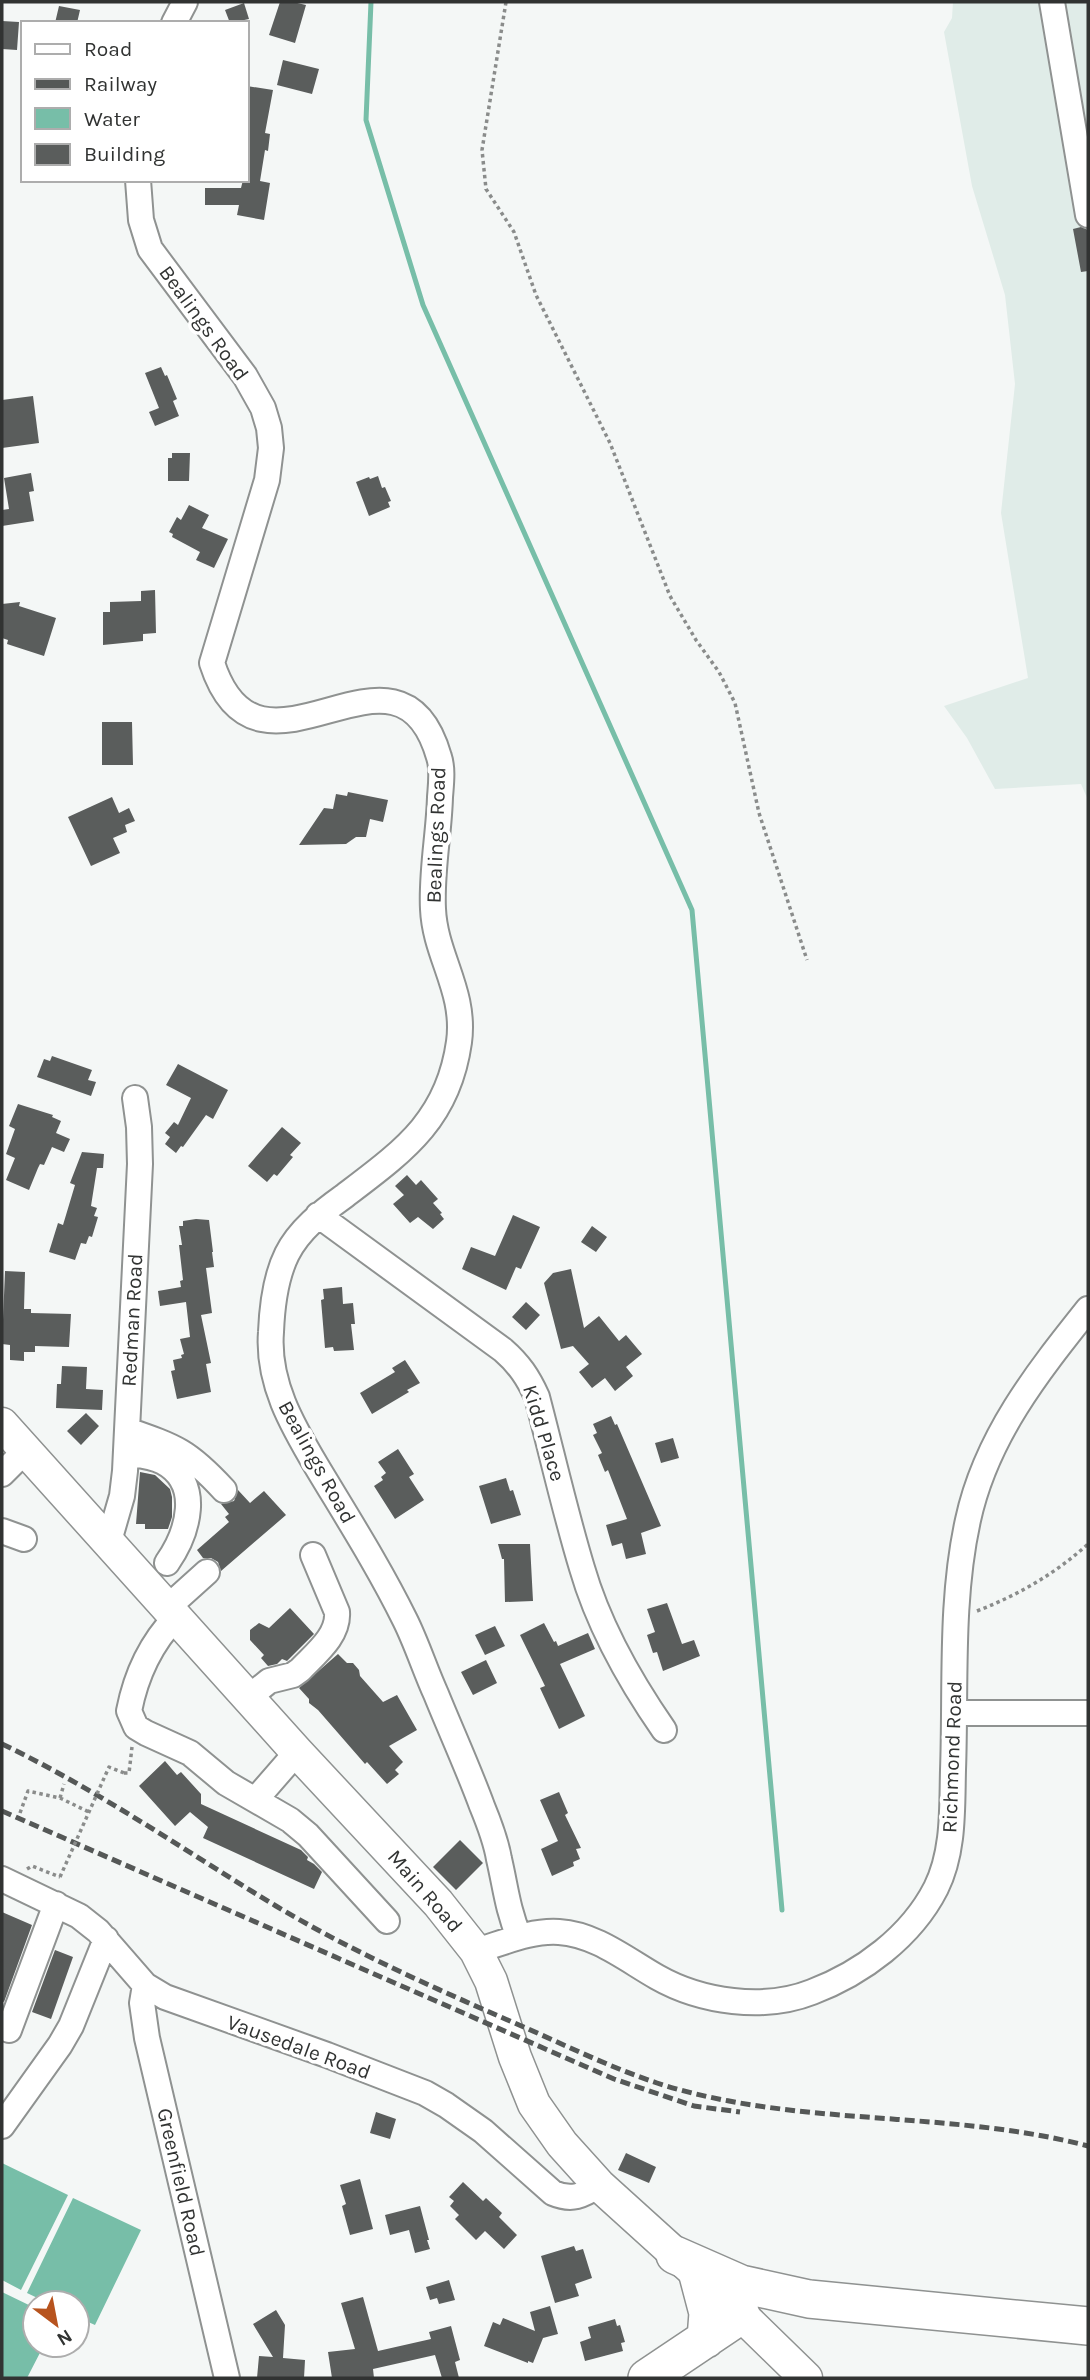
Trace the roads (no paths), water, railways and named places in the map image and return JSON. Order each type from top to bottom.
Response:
[{"type":"highway","points":[[687,2265],[741,2284],[809,2299],[894,2305],[1088,2326]]},
{"type":"highway","points":[[687,2265],[708,2313],[706,2339]]},
{"type":"highway","points":[[647,2378],[706,2339],[756,2330],[781,2307],[809,2299]]},
{"type":"main road","name":"Main Road","points":[[2,1424],[297,1752],[439,1903],[477,1951],[496,1995],[515,2057],[534,2104],[562,2144],[599,2185],[806,2378]]},
{"type":"street","points":[[175,21],[185,2]]},
{"type":"street","points":[[1052,2],[1088,215]]},
{"type":"street","name":"Bealings Road","points":[[138,182],[141,220],[150,249],[245,376],[263,408],[269,428],[271,448],[267,480],[212,663],[218,679],[227,695],[241,710],[254,718],[275,721],[305,717],[369,701],[392,699],[410,708],[423,721],[441,761],[433,911],[439,942],[460,1004],[460,1038],[453,1075],[440,1106],[421,1132],[394,1158],[318,1215],[289,1250],[281,1267],[270,1336],[276,1382],[284,1407],[406,1623],[482,1805],[495,1843],[507,1905],[519,1937]]},
{"type":"street","name":"Redman Road","points":[[109,1541],[122,1496],[126,1442],[140,1164],[135,1098]]},
{"type":"street","name":"Kidd Place","points":[[318,1215],[503,1350],[528,1377],[537,1396],[582,1569],[593,1599],[631,1681],[664,1730]]},
{"type":"street","name":"Richmond Road","points":[[477,1951],[519,1937],[559,1932],[589,1939],[660,1979],[696,1994],[737,2001],[771,2001],[809,1993],[844,1978],[883,1952],[906,1930],[936,1887],[951,1834],[957,1619],[968,1518],[994,1444],[1014,1407],[1040,1369],[1088,1309]]},
{"type":"street","points":[[126,1442],[180,1449],[192,1457],[224,1490]]},
{"type":"street","points":[[126,1442],[164,1462],[177,1472],[183,1481],[188,1500],[188,1517],[184,1533],[167,1563]]},
{"type":"street","points":[[2,1475],[26,1450]]},
{"type":"street","points":[[248,1698],[269,1681],[293,1675],[300,1670],[335,1630],[337,1612],[313,1555]]},
{"type":"street","points":[[207,1572],[172,1612],[146,1659],[130,1711],[136,1724],[190,1753],[226,1783],[290,1820],[308,1835],[387,1921]]},
{"type":"street","points":[[955,1713],[1088,1713]]},
{"type":"street","points":[[256,1799],[297,1752]]},
{"type":"street","name":"Vausedale Road","points":[[2,1879],[79,1916],[106,1939],[145,1986],[181,2004],[327,2055],[425,2093],[483,2131],[552,2193],[575,2198],[599,2185]]},
{"type":"street","points":[[9,2030],[56,1904]]},
{"type":"street","points":[[2,2126],[61,2045],[106,1939]]},
{"type":"street","name":"Greenfield Road","points":[[145,1986],[142,2003],[147,2038],[228,2378]]},
{"type":"water","points":[[2,2163],[68,2195],[21,2290],[2,2280]]},
{"type":"water","points":[[73,2198],[141,2230],[95,2325],[91,2323],[91,2289],[29,2289]]},
{"type":"water","points":[[2,2292],[21,2301],[21,2359],[37,2359],[27,2378],[2,2378]]},
{"type":"waterway","points":[[371,2],[366,120],[423,305],[692,910],[782,1910]]},
{"type":"railway","points":[[2,1744],[73,1781],[276,1906],[337,1940],[431,1986],[640,2077],[710,2097],[763,2107],[981,2127],[1088,2146]]},
{"type":"railway","points":[[2,1811],[614,2079],[694,2106],[740,2112]]}]
